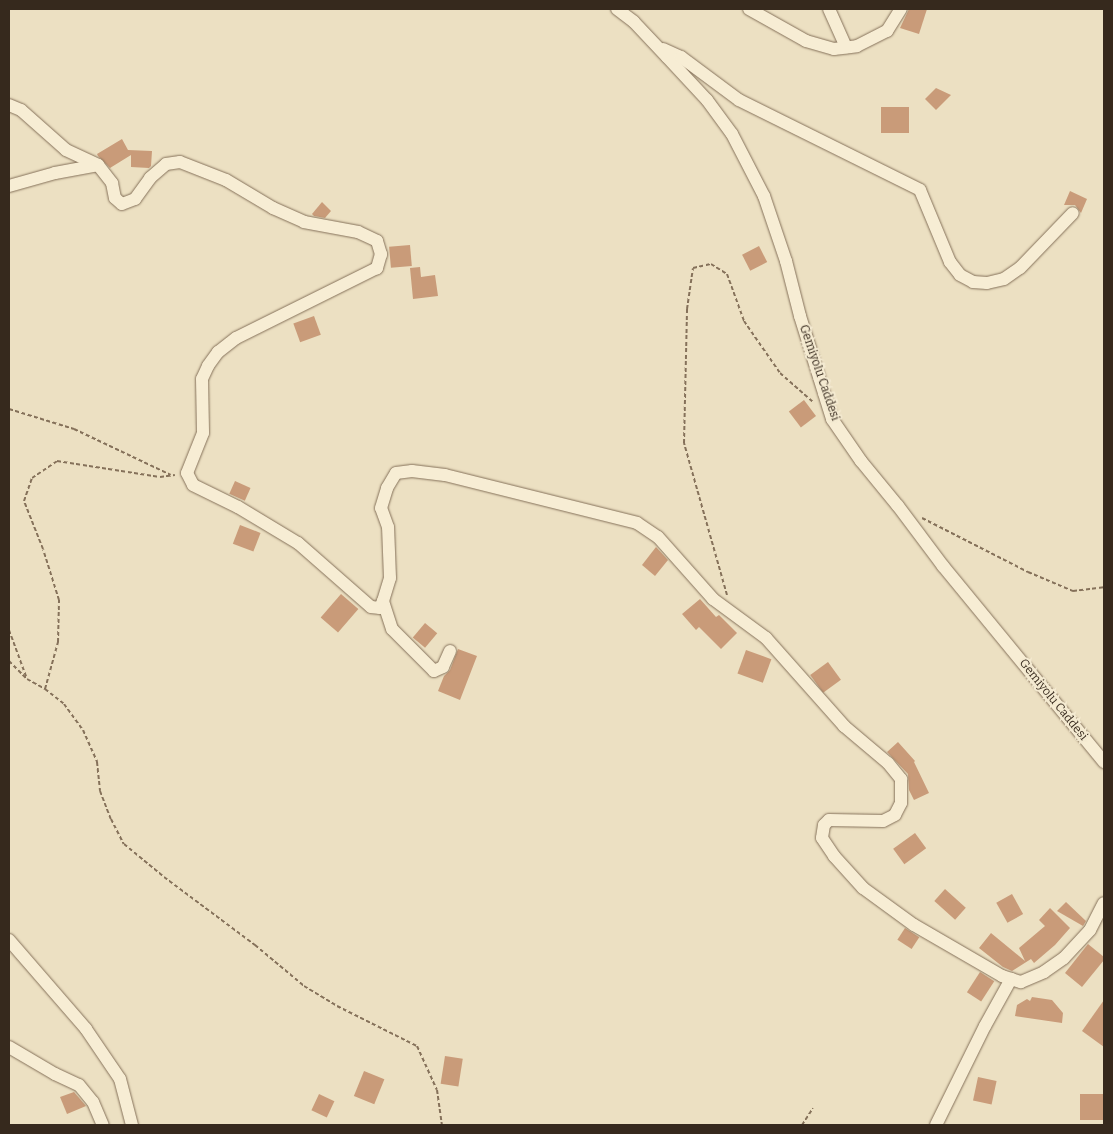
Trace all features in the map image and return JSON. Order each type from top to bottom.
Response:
[{"type":"street","name":"Gemiyolu Caddesi","points":[[617,9],[658,47],[707,100],[732,134],[764,196],[786,260],[800,316],[832,418],[861,462],[898,506],[943,566],[1104,762]]},
{"type":"street","points":[[749,9],[806,40],[834,49],[857,46],[887,31],[901,9]]},
{"type":"street","points":[[829,9],[846,48]]},
{"type":"street","points":[[658,47],[681,56],[740,100],[920,190],[950,262],[960,275],[973,282],[987,283],[1004,279],[1020,268],[1073,213]]},
{"type":"street","points":[[9,105],[20,110],[66,150],[98,165],[112,183],[116,198],[122,204],[135,199],[150,178],[166,164],[180,162],[226,180],[273,208],[304,222],[358,232],[377,241],[381,254],[377,268],[236,338],[218,352],[208,366],[202,380],[203,433],[187,473],[193,485],[238,507],[298,543],[371,607],[380,608],[390,578],[388,527],[381,508],[387,488],[396,473],[412,471],[445,475],[637,523],[658,537],[714,600],[766,638],[844,726],[888,763],[901,779],[901,803],[895,815],[883,821],[829,820],[824,825],[822,838],[834,856],[863,888],[914,924],[1002,976],[1021,982],[1044,972],[1064,958],[1090,930],[1104,903]]},
{"type":"street","points":[[9,186],[55,173],[98,165]]},
{"type":"street","points":[[383,601],[392,629],[434,671],[442,667],[450,651]]},
{"type":"street","points":[[9,940],[86,1029],[120,1079],[132,1125]]},
{"type":"street","points":[[936,1125],[985,1026],[1011,979]]},
{"type":"street","points":[[9,1047],[55,1074],[79,1085],[93,1102],[103,1125]]},
{"type":"path","points":[[727,595],[684,443],[687,309],[693,268],[711,264],[726,274],[744,321],[780,373],[817,406]]},
{"type":"path","points":[[9,409],[74,429],[171,475]]},
{"type":"path","points":[[46,689],[58,642],[59,600],[44,549],[24,501],[32,478],[57,461],[160,477],[187,473]]},
{"type":"path","points":[[898,506],[1028,572],[1073,591],[1104,587]]},
{"type":"path","points":[[9,630],[27,679]]},
{"type":"path","points":[[9,661],[27,679],[46,689],[64,704],[83,730],[97,762],[100,791],[111,819],[124,844],[164,877],[255,945],[304,986],[338,1006],[417,1046],[437,1090],[442,1125]]},
{"type":"path","points":[[802,1125],[813,1108]]},
{"type":"building","points":[[909,9],[927,9],[919,34],[900,28]]},
{"type":"building","points":[[936,88],[951,95],[936,110],[925,99]]},
{"type":"building","points":[[881,107],[909,107],[909,133],[881,133]]},
{"type":"building","points":[[122,139],[128,150],[152,151],[151,166],[149,168],[131,167],[131,155],[110,168],[98,156],[97,154]]},
{"type":"building","points":[[1070,191],[1087,199],[1081,213],[1075,205],[1064,205]]},
{"type":"building","points":[[322,202],[331,211],[325,218],[312,214]]},
{"type":"building","points":[[410,245],[412,266],[391,268],[389,247]]},
{"type":"building","points":[[759,246],[767,262],[750,271],[742,255]]},
{"type":"building","points":[[420,267],[421,277],[435,275],[438,296],[413,299],[410,268]]},
{"type":"building","points":[[314,316],[321,335],[300,342],[293,324]]},
{"type":"building","points":[[804,400],[816,416],[801,427],[789,411]]},
{"type":"building","points":[[235,481],[251,488],[245,501],[229,494]]},
{"type":"building","points":[[240,525],[261,533],[253,552],[233,544]]},
{"type":"building","points":[[656,547],[668,560],[655,576],[642,565]]},
{"type":"building","points":[[341,594],[358,609],[338,632],[321,617]]},
{"type":"building","points":[[700,599],[716,617],[719,615],[737,633],[721,649],[699,627],[696,630],[682,614]]},
{"type":"building","points":[[425,623],[437,633],[425,648],[413,638]]},
{"type":"building","points":[[458,649],[477,656],[460,700],[438,691],[444,676],[450,670]]},
{"type":"building","points":[[746,650],[771,659],[763,683],[737,673]]},
{"type":"building","points":[[828,662],[841,680],[823,693],[810,675]]},
{"type":"building","points":[[898,742],[915,761],[929,793],[914,800],[909,790],[908,774],[887,752]]},
{"type":"building","points":[[915,833],[926,848],[904,864],[893,849]]},
{"type":"building","points":[[945,889],[966,908],[955,920],[934,901]]},
{"type":"building","points":[[1012,894],[1023,914],[1007,923],[996,903]]},
{"type":"building","points":[[1066,902],[1086,921],[1083,926],[1057,911]]},
{"type":"building","points":[[1050,908],[1070,928],[1055,945],[1034,963],[1031,959],[1012,971],[1003,967],[979,948],[991,933],[1025,961],[1019,948],[1045,926],[1039,920]]},
{"type":"building","points":[[905,928],[919,937],[912,949],[897,940]]},
{"type":"building","points":[[1088,944],[1104,957],[1104,960],[1082,987],[1065,973]]},
{"type":"building","points":[[980,972],[994,981],[981,1001],[967,992]]},
{"type":"building","points":[[1032,997],[1052,1000],[1063,1013],[1062,1023],[1015,1016],[1017,1005],[1027,999],[1030,1001]]},
{"type":"building","points":[[1104,1000],[1104,1047],[1082,1031]]},
{"type":"building","points":[[445,1056],[463,1059],[458,1086],[441,1084]]},
{"type":"building","points":[[364,1071],[384,1079],[374,1104],[354,1096]]},
{"type":"building","points":[[978,1077],[997,1081],[992,1104],[973,1100]]},
{"type":"building","points":[[74,1092],[86,1106],[67,1114],[60,1097]]},
{"type":"building","points":[[319,1094],[334,1101],[327,1117],[311,1110]]},
{"type":"building","points":[[1080,1094],[1104,1094],[1104,1120],[1080,1120]]}]
